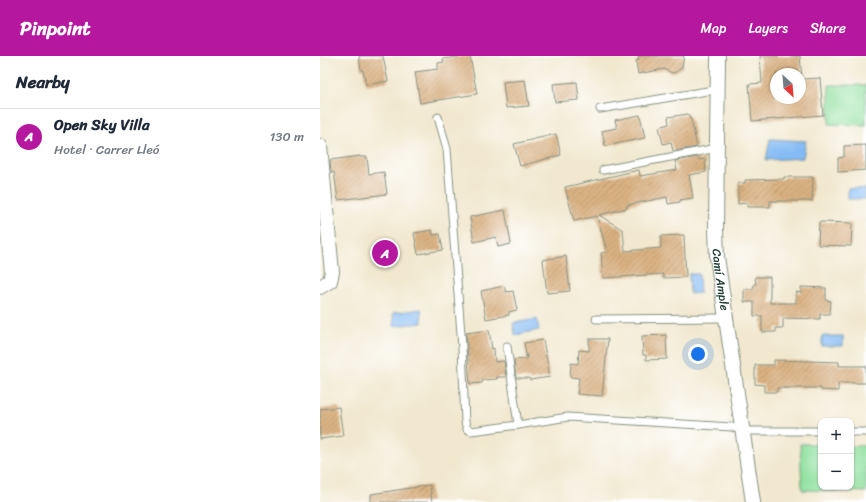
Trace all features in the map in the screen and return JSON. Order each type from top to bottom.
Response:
[{"type":"street","name":"Camí Ample","points":[[718,56],[717,258],[754,502]]},
{"type":"street","points":[[320,146],[332,272],[330,281],[320,287]]},
{"type":"lane","points":[[600,109],[719,89]]},
{"type":"lane","points":[[438,117],[448,155],[461,340],[465,422],[467,429],[471,431],[568,417],[732,427],[743,431],[818,431]]},
{"type":"lane","points":[[603,170],[717,148]]},
{"type":"lane","points":[[596,319],[726,318]]},
{"type":"lane","points":[[507,346],[518,425]]},
{"type":"lane","points":[[854,432],[866,432]]},
{"type":"green space","points":[[829,85],[866,85],[866,125],[829,124]]},
{"type":"green space","points":[[800,444],[818,444],[818,490],[854,490],[854,446],[866,446],[866,492],[802,490]]},
{"type":"water","points":[[770,139],[806,141],[803,158],[766,160]]},
{"type":"water","points":[[848,188],[866,189],[866,199],[848,199]]},
{"type":"water","points":[[689,274],[699,274],[700,293],[690,294]]},
{"type":"water","points":[[421,309],[422,323],[394,326],[393,313]]},
{"type":"water","points":[[537,319],[539,330],[515,335],[513,323]]},
{"type":"water","points":[[822,336],[843,336],[843,346],[822,346]]},
{"type":"building","points":[[359,56],[383,56],[388,81],[366,85],[363,70],[361,70]]},
{"type":"building","points":[[470,56],[477,94],[420,103],[415,72],[438,69],[438,63],[444,62],[443,59]]},
{"type":"building","points":[[638,56],[684,56],[682,67],[676,72],[672,73],[664,69],[638,74],[636,61],[639,60]]},
{"type":"building","points":[[760,56],[800,56],[801,68],[770,68],[770,104],[806,104],[806,79],[820,78],[823,115],[752,121],[749,84],[762,83]]},
{"type":"building","points":[[525,80],[529,106],[506,108],[503,82]]},
{"type":"building","points":[[577,82],[579,100],[555,102],[553,84]]},
{"type":"building","points":[[688,114],[691,119],[697,147],[673,151],[671,142],[663,144],[659,127],[669,124],[668,117]]},
{"type":"building","points":[[640,115],[645,138],[605,146],[602,131],[617,128],[615,120]]},
{"type":"building","points":[[556,134],[561,155],[520,166],[514,144]]},
{"type":"building","points":[[866,145],[866,170],[838,172],[838,158],[844,157],[844,146]]},
{"type":"building","points":[[360,156],[367,157],[369,174],[384,172],[387,194],[338,200],[334,172],[331,173],[330,160]]},
{"type":"building","points":[[698,157],[699,160],[705,159],[706,172],[689,175],[693,198],[668,204],[667,197],[627,205],[627,208],[599,215],[623,230],[625,251],[661,248],[661,236],[684,235],[686,277],[663,278],[663,274],[603,278],[601,253],[607,252],[597,216],[574,221],[565,187],[639,170],[640,176],[677,170],[675,161]]},
{"type":"building","points":[[784,177],[813,177],[812,201],[770,201],[770,207],[747,207],[747,203],[738,204],[738,183],[745,183],[745,180],[784,179]]},
{"type":"building","points":[[505,210],[511,244],[498,247],[496,237],[474,242],[470,217]]},
{"type":"building","points":[[819,222],[852,223],[851,246],[818,245]]},
{"type":"building","points":[[432,230],[433,235],[440,234],[443,250],[418,254],[414,233]]},
{"type":"building","points":[[566,256],[570,291],[547,293],[543,260]]},
{"type":"building","points":[[755,277],[770,277],[770,303],[796,303],[796,292],[801,293],[801,287],[826,288],[826,300],[831,301],[830,314],[820,314],[820,319],[783,318],[783,328],[776,328],[776,332],[762,332],[762,316],[754,316],[754,302],[744,302],[744,289],[753,289],[754,284],[756,284]]},
{"type":"building","points":[[504,286],[506,292],[513,291],[517,310],[509,312],[509,315],[486,319],[481,291]]},
{"type":"building","points":[[489,330],[492,349],[494,348],[495,362],[504,361],[506,377],[497,377],[497,379],[483,380],[482,383],[470,384],[466,333]]},
{"type":"building","points":[[666,335],[667,359],[646,360],[646,355],[643,355],[642,336]]},
{"type":"building","points":[[589,339],[608,339],[602,396],[577,394],[579,378],[570,377],[571,363],[578,364],[579,350],[589,351]]},
{"type":"building","points":[[543,340],[550,377],[530,380],[529,378],[516,378],[514,360],[527,359],[524,343]]},
{"type":"building","points":[[774,360],[839,362],[839,366],[866,366],[866,383],[838,383],[838,391],[821,390],[821,388],[777,388],[777,392],[764,392],[764,385],[755,384],[755,365],[774,365]]},
{"type":"building","points":[[339,407],[343,436],[320,439],[320,409]]},
{"type":"building","points":[[430,485],[432,502],[371,502],[371,494]]},
{"type":"place","name":"Open Sky Villa","points":[[385,253]]}]
